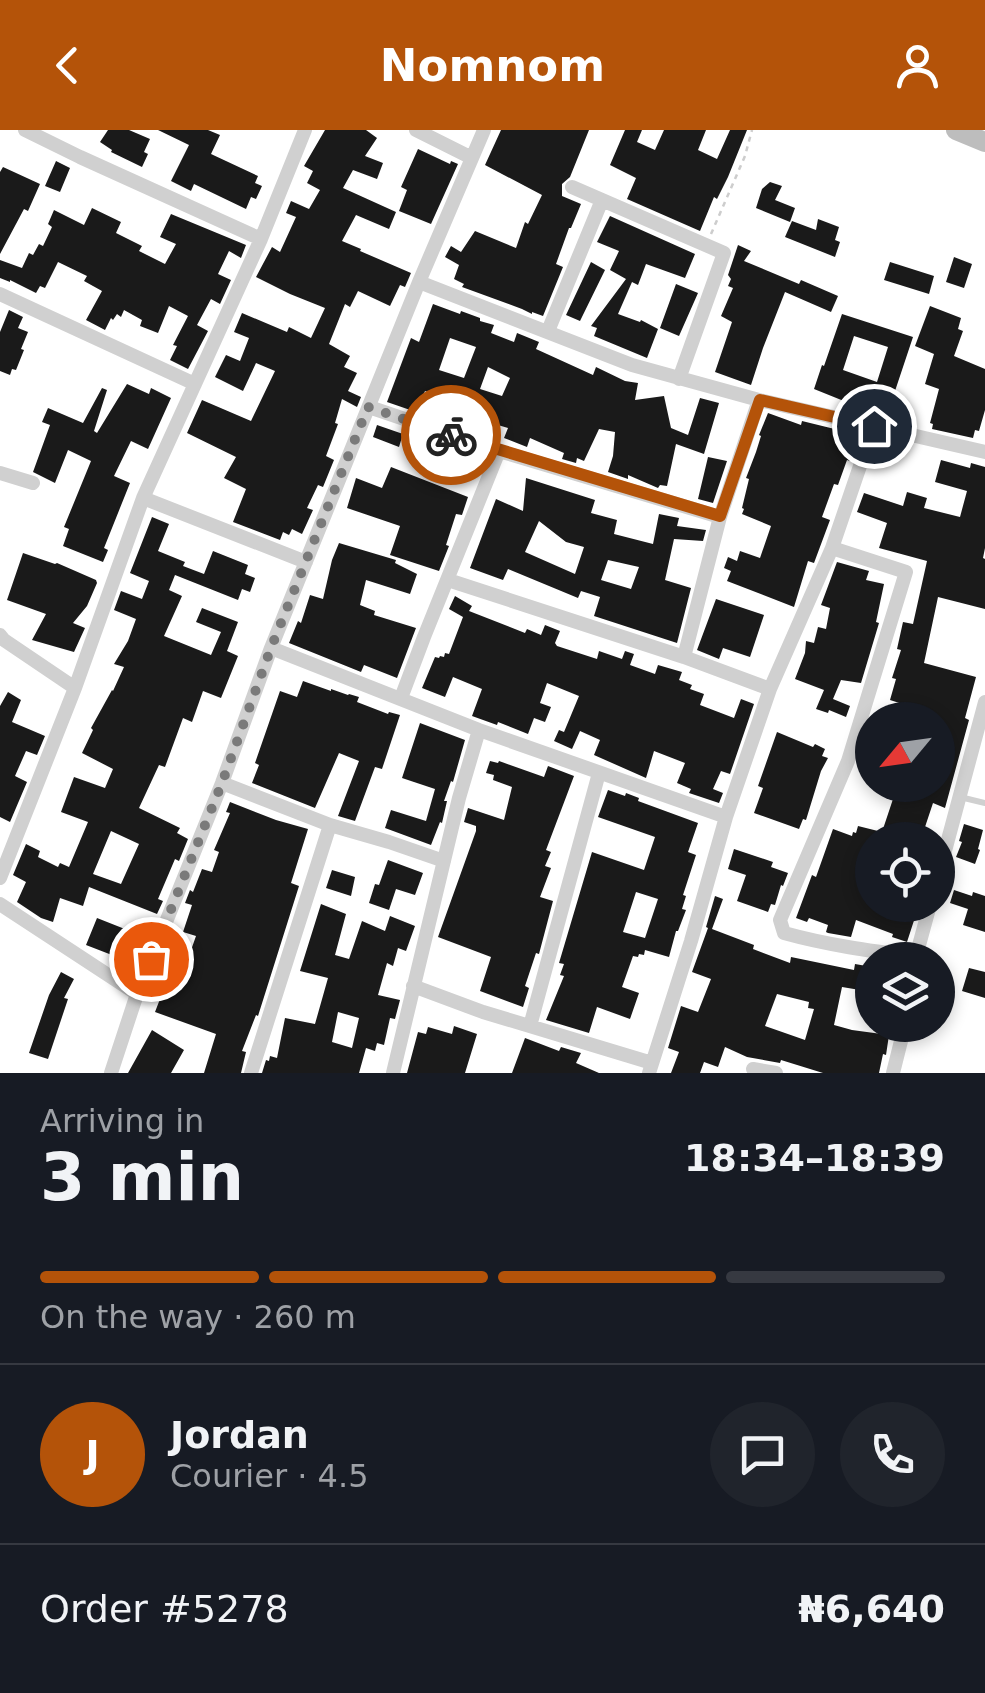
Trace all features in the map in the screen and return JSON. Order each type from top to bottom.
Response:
[{"type":"main road","points":[[956,130],[983,146]]},
{"type":"street","points":[[26,130],[260,239]]},
{"type":"street","points":[[0,878],[75,688],[142,498],[305,130]]},
{"type":"street","points":[[416,130],[472,158]]},
{"type":"street","points":[[111,1073],[137,994],[222,783],[271,648],[484,130]]},
{"type":"street","points":[[572,187],[724,252],[679,379]]},
{"type":"street","points":[[548,331],[602,200]]},
{"type":"street","points":[[419,282],[632,365],[760,400],[985,452]]},
{"type":"street","points":[[0,294],[195,384]]},
{"type":"street","points":[[684,657],[720,516],[760,400]]},
{"type":"street","points":[[368,407],[499,452],[720,516]]},
{"type":"street","points":[[413,986],[651,1068],[726,818],[770,689],[832,548],[874,426]]},
{"type":"street","points":[[401,698],[499,452]]},
{"type":"street","points":[[0,474],[32,483]]},
{"type":"street","points":[[142,498],[306,562]]},
{"type":"street","points":[[832,548],[906,572],[848,760],[780,920],[784,932],[855,949]]},
{"type":"street","points":[[448,580],[770,689]]},
{"type":"street","points":[[0,635],[75,688]]},
{"type":"street","points":[[271,648],[479,730],[726,818]]},
{"type":"street","points":[[952,822],[985,702]]},
{"type":"street","points":[[393,1073],[479,730]]},
{"type":"street","points":[[530,1026],[599,773]]},
{"type":"street","points":[[222,783],[330,825],[444,861]]},
{"type":"street","points":[[251,1073],[330,825]]},
{"type":"street","points":[[0,904],[137,994]]},
{"type":"street","points":[[894,1073],[901,1042]]},
{"type":"street","points":[[753,1069],[776,1073]]},
{"type":"lane","points":[[959,797],[985,803]]},
{"type":"path","points":[[706,244],[735,182],[752,130]]},
{"type":"building","points":[[108,130],[129,130],[150,139],[142,167],[100,142]]},
{"type":"building","points":[[158,130],[208,130],[220,135],[211,154],[258,176],[255,183],[262,186],[256,199],[251,197],[246,209],[194,184],[191,191],[171,181],[189,145]]},
{"type":"building","points":[[325,130],[366,130],[377,138],[365,156],[383,163],[377,179],[353,170],[343,188],[396,212],[389,229],[356,215],[342,241],[411,273],[390,306],[358,291],[350,307],[345,304],[329,344],[350,356],[344,367],[357,373],[348,391],[361,397],[357,407],[342,399],[326,456],[334,460],[323,487],[318,485],[307,508],[313,510],[302,534],[292,529],[289,535],[283,532],[280,540],[233,522],[246,489],[224,478],[236,457],[187,433],[202,400],[251,421],[275,371],[256,363],[243,391],[215,377],[226,355],[240,361],[249,338],[234,332],[242,313],[311,338],[325,308],[256,277],[272,247],[280,252],[296,217],[286,213],[291,201],[309,209],[320,190],[307,183],[313,171],[304,166]]},
{"type":"building","points":[[501,130],[589,130],[570,177],[562,184],[562,196],[581,204],[556,264],[563,267],[543,316],[462,287],[464,284],[454,279],[459,265],[445,257],[451,246],[461,252],[475,231],[516,248],[525,222],[528,224],[542,195],[485,165]]},
{"type":"building","points":[[625,130],[642,130],[637,142],[655,150],[664,130],[706,130],[698,150],[717,159],[730,130],[747,130],[700,231],[627,199],[636,178],[610,165]]},
{"type":"building","points":[[418,149],[458,164],[431,224],[399,211],[407,190],[401,187]]},
{"type":"building","points":[[56,161],[70,168],[60,192],[45,186]]},
{"type":"building","points":[[3,167],[40,184],[0,254],[0,172]]},
{"type":"building","points":[[770,182],[782,186],[775,200],[795,208],[790,222],[756,208],[762,189]]},
{"type":"building","points":[[92,208],[121,222],[116,233],[165,264],[176,244],[160,237],[171,214],[246,245],[241,258],[229,251],[218,274],[231,280],[220,304],[211,299],[197,325],[208,331],[188,369],[170,360],[188,316],[169,306],[158,333],[140,326],[142,320],[124,310],[121,317],[117,314],[111,318],[105,330],[86,320],[102,291],[84,281],[87,276],[58,262],[45,288],[40,286],[36,293],[0,278],[0,260],[22,268],[29,253],[33,255],[39,244],[43,246],[52,227],[48,224],[54,210],[84,225]]},
{"type":"building","points":[[610,216],[695,254],[685,278],[646,264],[638,285],[632,282],[618,314],[658,329],[647,358],[594,336],[597,328],[591,326],[626,279],[610,270],[619,251],[597,242]]},
{"type":"building","points":[[818,219],[839,227],[835,257],[785,237],[792,221],[816,230]]},
{"type":"building","points":[[738,245],[751,251],[744,261],[838,296],[831,312],[785,292],[751,385],[715,372],[732,322],[721,316],[733,288],[728,286],[728,275]]},
{"type":"building","points":[[954,257],[972,264],[964,288],[946,282]]},
{"type":"building","points":[[591,262],[605,270],[580,321],[566,315]]},
{"type":"building","points":[[890,262],[934,276],[929,294],[884,280]]},
{"type":"building","points":[[676,284],[698,293],[679,336],[660,328]]},
{"type":"building","points":[[433,304],[480,318],[494,325],[491,333],[514,342],[517,333],[539,342],[536,349],[593,375],[596,367],[638,383],[635,400],[664,396],[671,428],[688,435],[700,398],[719,403],[704,454],[676,444],[667,486],[658,488],[628,475],[628,479],[608,472],[615,432],[599,429],[584,461],[577,458],[576,463],[562,459],[564,453],[530,438],[527,447],[504,438],[508,428],[481,420],[478,433],[447,422],[454,401],[425,391],[416,412],[387,402],[411,338],[419,342]],"holes":[[[450,338],[476,347],[464,378],[439,370]],[[488,367],[510,378],[502,396],[480,389]]]},
{"type":"building","points":[[930,306],[961,318],[958,329],[963,331],[954,356],[985,369],[985,410],[973,438],[932,429],[930,423],[939,389],[925,384],[934,354],[915,346]]},
{"type":"building","points":[[9,310],[23,317],[18,328],[28,332],[16,370],[12,369],[10,375],[0,371],[0,332]]},
{"type":"building","points":[[842,314],[913,337],[886,418],[814,389]],"holes":[[[854,336],[888,347],[877,382],[843,370]]]},
{"type":"building","points":[[127,384],[149,394],[151,388],[171,398],[148,449],[131,441],[114,476],[130,483],[104,548],[108,550],[103,562],[63,546],[69,529],[64,527],[91,461],[68,450],[55,483],[33,472],[50,425],[42,422],[48,408],[83,423],[102,388],[107,390],[94,431],[97,433]]},
{"type":"building","points":[[768,413],[801,425],[802,421],[859,435],[838,485],[834,484],[822,517],[830,520],[814,563],[808,561],[794,607],[727,581],[731,571],[724,568],[728,557],[737,561],[740,551],[760,558],[771,526],[742,514],[749,479],[746,478]]},
{"type":"building","points":[[377,425],[403,434],[399,447],[373,437]]},
{"type":"building","points":[[708,457],[727,461],[713,503],[698,499]]},
{"type":"building","points":[[941,460],[970,468],[971,463],[985,467],[985,609],[938,597],[924,663],[976,677],[955,771],[955,702],[890,700],[903,622],[913,624],[927,561],[879,548],[887,523],[857,512],[864,493],[903,506],[907,492],[927,498],[924,508],[960,517],[967,491],[935,482]]},
{"type":"building","points":[[391,467],[468,497],[462,515],[456,514],[439,571],[390,555],[400,526],[347,508],[356,478],[382,488]]},
{"type":"building","points":[[526,478],[595,500],[591,513],[617,520],[614,534],[653,544],[659,514],[679,518],[677,526],[706,530],[703,541],[674,539],[665,580],[691,588],[677,643],[594,616],[600,597],[581,591],[578,598],[508,569],[503,580],[470,568],[496,499],[523,511]],"holes":[[[539,521],[566,542],[584,547],[575,574],[525,552]],[[608,560],[639,567],[631,589],[601,580]]]},
{"type":"building","points":[[152,517],[169,524],[158,551],[185,562],[183,566],[204,574],[213,551],[248,565],[245,574],[255,578],[250,592],[242,589],[238,600],[175,575],[169,590],[182,596],[164,636],[211,655],[221,632],[196,622],[202,608],[238,622],[227,651],[238,656],[221,698],[203,691],[192,722],[183,718],[165,767],[159,765],[139,808],[180,828],[177,833],[188,839],[158,899],[163,901],[157,914],[89,887],[83,906],[60,898],[53,922],[17,902],[26,882],[13,875],[26,844],[40,851],[38,857],[58,867],[60,863],[69,867],[88,822],[61,812],[74,777],[105,788],[113,769],[82,753],[124,667],[114,664],[136,619],[114,610],[121,591],[142,599],[149,581],[130,573]],"holes":[[[111,831],[139,844],[121,884],[93,874]]]},
{"type":"building","points":[[339,543],[396,560],[395,563],[417,574],[410,594],[366,580],[360,605],[375,611],[374,615],[416,628],[397,678],[364,665],[361,672],[289,643],[310,595],[323,599]]},
{"type":"building","points":[[23,553],[96,580],[87,606],[73,623],[85,628],[74,652],[32,640],[46,614],[7,600]]},
{"type":"building","points":[[837,562],[869,571],[866,580],[884,584],[876,622],[879,623],[861,683],[841,680],[833,699],[850,706],[846,717],[816,709],[824,690],[795,679],[806,641],[814,643],[818,627],[826,629],[830,608],[821,605]]},
{"type":"building","points":[[455,596],[472,606],[469,611],[525,633],[527,629],[541,635],[545,625],[560,631],[557,646],[597,659],[599,651],[622,659],[625,651],[634,654],[630,665],[655,674],[658,665],[682,672],[679,680],[704,694],[700,705],[734,718],[741,699],[754,704],[730,774],[721,771],[713,789],[723,793],[719,803],[689,793],[691,789],[677,783],[685,763],[654,751],[646,778],[594,755],[600,740],[580,731],[572,749],[554,741],[559,730],[564,732],[579,696],[547,683],[540,703],[551,707],[545,722],[534,718],[528,734],[472,716],[482,689],[453,677],[445,697],[422,688],[435,657],[449,654],[463,617],[449,609]]},
{"type":"building","points":[[716,599],[764,615],[750,657],[723,648],[719,659],[697,650]]},
{"type":"building","points":[[303,681],[359,697],[357,702],[400,715],[382,769],[375,767],[355,821],[338,816],[359,761],[339,753],[315,808],[252,783],[280,691],[297,697]]},
{"type":"building","points":[[8,692],[21,700],[12,722],[45,736],[37,755],[26,751],[15,776],[27,782],[10,822],[0,817],[0,706]]},
{"type":"building","points":[[420,723],[465,740],[444,801],[442,823],[431,845],[385,828],[391,810],[426,821],[435,789],[402,778]]},
{"type":"building","points":[[777,732],[825,749],[822,756],[828,758],[806,820],[799,829],[754,813],[763,788],[758,786]]},
{"type":"building","points":[[490,761],[544,777],[548,766],[574,776],[546,850],[551,852],[545,866],[551,868],[540,897],[553,901],[539,954],[536,953],[525,986],[529,988],[523,1007],[480,991],[491,957],[438,937],[476,831],[476,826],[464,822],[468,808],[504,820],[512,787],[486,773]]},
{"type":"building","points":[[608,790],[625,796],[626,793],[698,823],[688,852],[696,855],[683,895],[686,896],[682,909],[686,910],[669,957],[645,950],[644,955],[633,956],[622,987],[639,993],[630,1019],[597,1007],[589,1033],[546,1020],[564,976],[560,975],[564,964],[559,963],[592,852],[644,870],[655,837],[598,817]],"holes":[[[636,892],[658,899],[645,938],[623,932]]]},
{"type":"building","points":[[230,802],[308,829],[291,883],[299,886],[258,1016],[242,1051],[246,1052],[241,1073],[204,1073],[216,1034],[155,1012],[165,986],[177,990],[196,936],[183,932],[192,905],[185,903],[202,869],[212,872],[219,852],[214,850],[230,813],[226,812]]},
{"type":"building","points":[[892,802],[947,802],[945,808],[933,803],[927,822],[885,822]]},
{"type":"building","points":[[964,824],[983,830],[975,864],[956,857]]},
{"type":"building","points":[[833,829],[852,836],[853,832],[855,922],[851,937],[828,933],[828,925],[809,918],[807,922],[796,918]]},
{"type":"building","points":[[734,849],[773,862],[771,867],[788,873],[775,905],[771,904],[768,912],[737,901],[746,875],[728,869]]},
{"type":"building","points":[[388,860],[423,873],[415,895],[396,889],[389,910],[369,903]]},
{"type":"building","points":[[332,870],[355,877],[351,896],[326,888]]},
{"type":"building","points":[[955,890],[985,896],[985,932],[963,925],[968,909],[955,905]]},
{"type":"building","points":[[715,896],[723,899],[712,929],[754,945],[753,949],[790,963],[791,957],[854,970],[855,964],[855,989],[842,987],[834,1025],[855,1030],[855,1042],[888,1042],[879,1073],[823,1073],[781,1060],[780,1063],[747,1057],[725,1047],[718,1067],[704,1062],[700,1073],[671,1073],[679,1052],[668,1048],[681,1006],[698,1012],[711,979],[692,972]],"holes":[[[777,994],[809,1002],[808,1008],[814,1009],[805,1040],[765,1026]]]},
{"type":"building","points":[[321,904],[346,914],[335,955],[349,959],[362,921],[385,931],[390,916],[415,926],[406,951],[398,948],[393,966],[387,963],[378,995],[400,1000],[395,1019],[390,1018],[384,1045],[377,1043],[375,1051],[366,1048],[359,1073],[262,1073],[270,1056],[277,1058],[285,1018],[315,1024],[328,978],[300,971]],"holes":[[[338,1012],[359,1018],[352,1048],[332,1042]]]},
{"type":"building","points":[[97,918],[140,935],[130,962],[86,945]]},
{"type":"building","points":[[861,922],[913,922],[907,942],[892,937],[893,934]]},
{"type":"building","points":[[969,968],[985,972],[985,998],[962,991]]},
{"type":"building","points":[[61,972],[74,979],[64,998],[68,999],[48,1059],[29,1053]]},
{"type":"building","points":[[454,1026],[477,1034],[465,1073],[407,1073],[418,1032],[426,1034],[428,1027],[452,1034]]},
{"type":"building","points":[[152,1030],[184,1050],[171,1073],[128,1073]]},
{"type":"building","points":[[525,1038],[559,1051],[561,1047],[581,1053],[576,1063],[599,1073],[512,1073]]},
{"type":"way so far","points":[[151,959],[368,407],[451,435]]},
{"type":"route","points":[[451,435],[720,516],[760,400],[874,426]]}]
